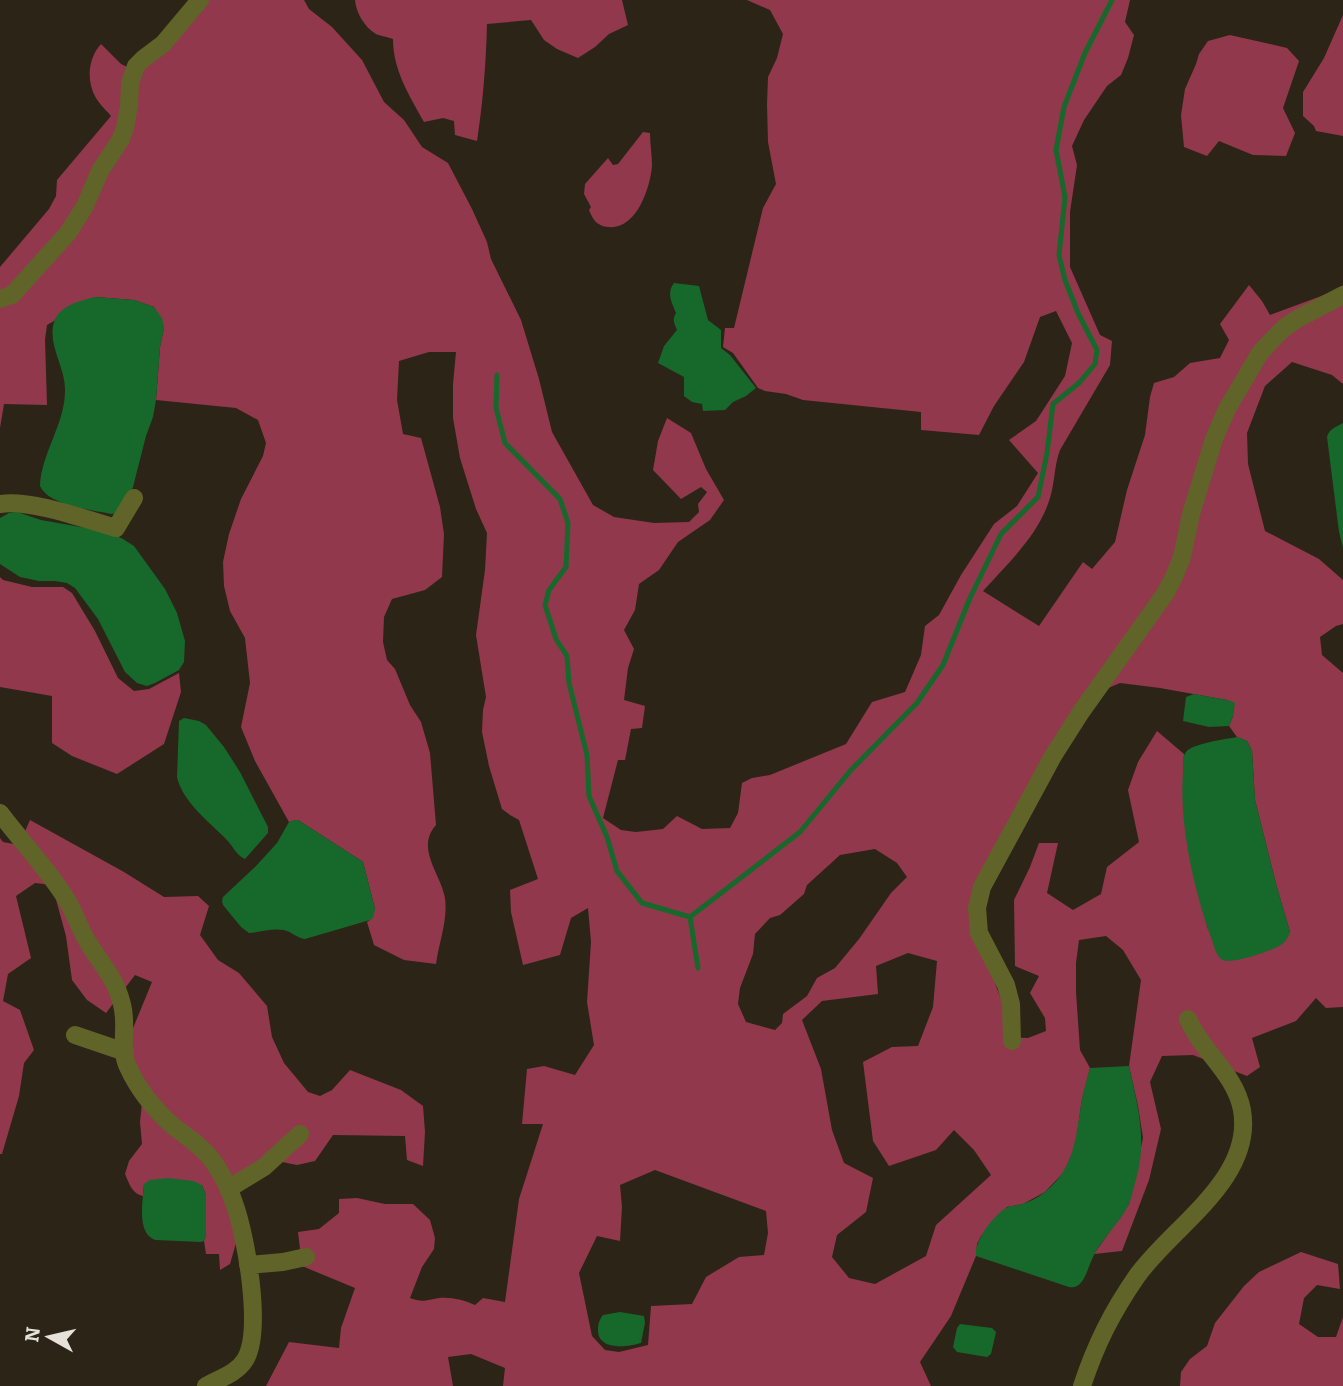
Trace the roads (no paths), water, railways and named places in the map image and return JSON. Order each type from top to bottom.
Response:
[{"type":"street","points":[[0,299],[12,295],[68,233],[85,206],[100,171],[121,139],[130,106],[130,83],[136,66],[163,44],[200,0]]},
{"type":"street","points":[[1012,1041],[1012,1004],[1006,985],[979,933],[976,908],[982,887],[1053,756],[1174,578],[1214,439],[1227,409],[1260,353],[1284,328],[1343,295]]},
{"type":"street","points":[[0,504],[19,503],[116,528],[134,498]]},
{"type":"street","points":[[0,813],[60,889],[88,943],[110,975],[122,1004],[127,1066],[151,1104],[199,1145],[213,1161],[237,1213],[248,1265],[253,1329],[251,1347],[238,1369],[206,1386]]},
{"type":"street","points":[[1082,1386],[1102,1333],[1115,1308],[1161,1246],[1204,1204],[1222,1182],[1241,1146],[1244,1130],[1236,1089],[1194,1033],[1188,1019]]},
{"type":"street","points":[[75,1035],[125,1052]]},
{"type":"street","points":[[228,1189],[264,1167],[300,1134]]},
{"type":"street","points":[[248,1265],[306,1257]]},
{"type":"waterway","points":[[690,917],[800,832],[851,770],[917,703],[943,665],[970,598],[1001,534],[1038,497],[1053,404],[1079,383],[1095,364],[1097,350],[1078,313],[1059,255],[1065,197],[1056,150],[1064,107],[1085,53],[1112,0]]},
{"type":"waterway","points":[[497,375],[496,408],[505,443],[560,499],[568,523],[566,567],[549,590],[545,605],[556,639],[567,656],[569,683],[587,755],[589,796],[607,837],[617,871],[642,903],[690,917],[698,968]]}]
